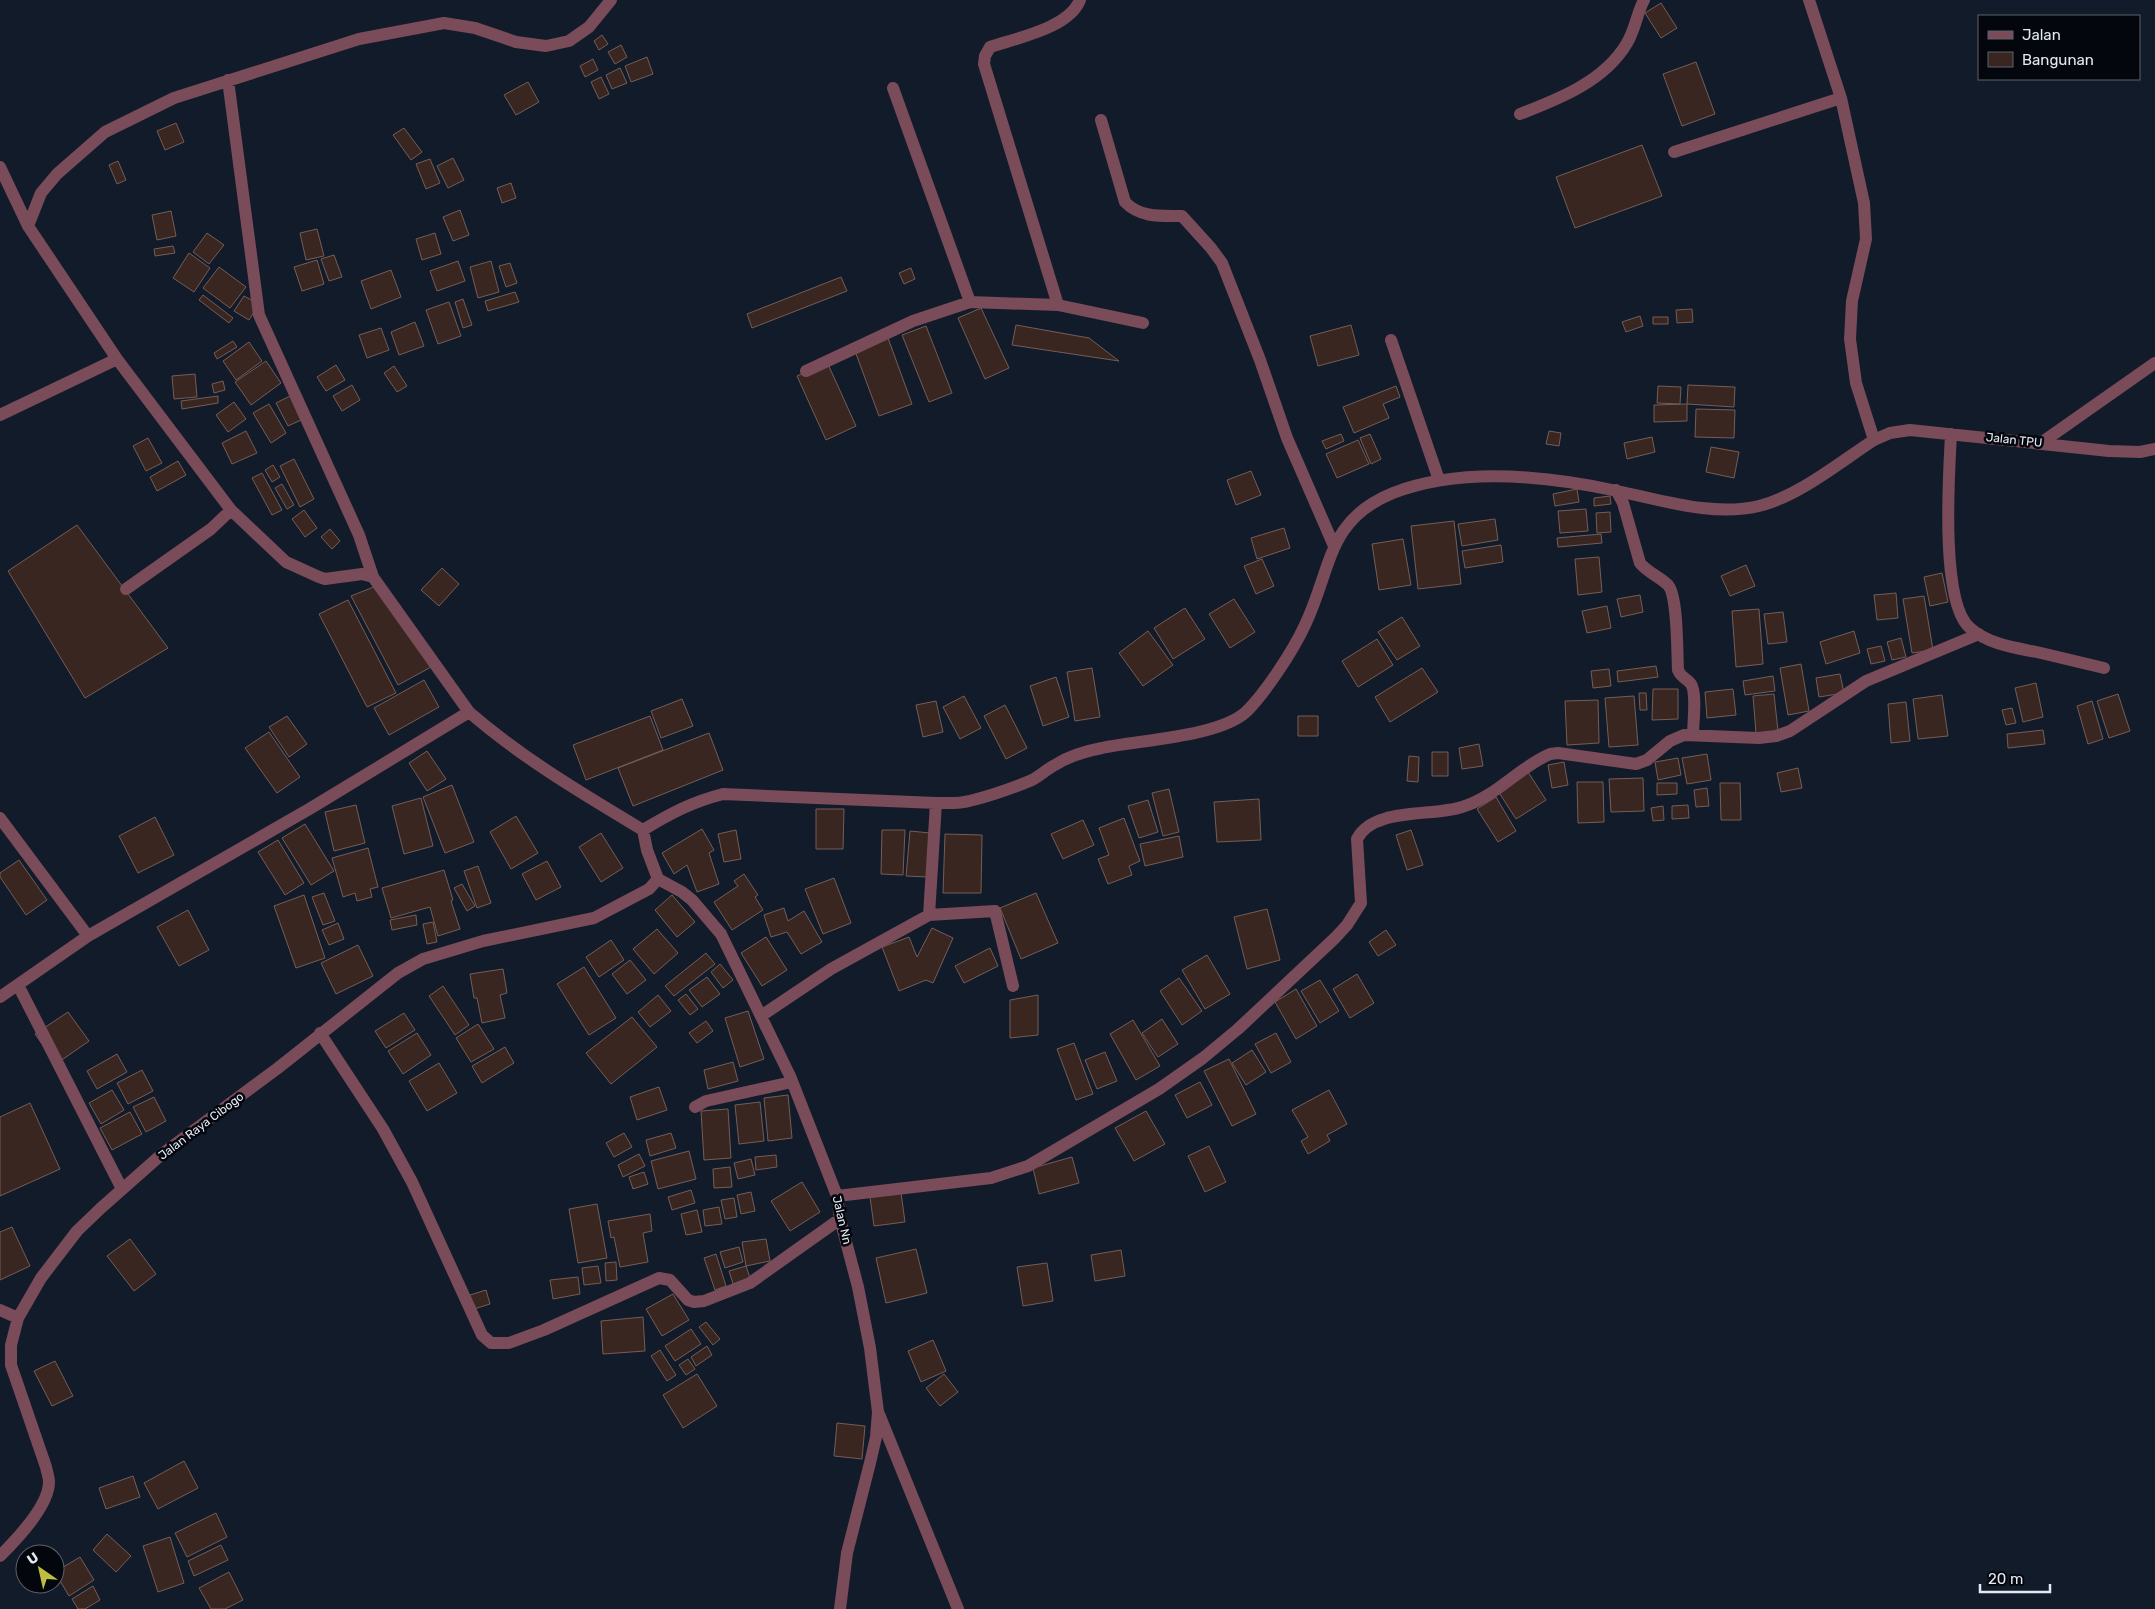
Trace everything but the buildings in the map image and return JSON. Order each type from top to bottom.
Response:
[{"type":"street","points":[[28,226],[41,193],[57,174],[105,132],[174,98],[359,39],[444,23],[475,28],[516,42],[546,46],[554,45],[569,41],[589,27],[611,0]]},
{"type":"street","points":[[1058,305],[984,64],[985,56],[990,47],[1056,24],[1073,12],[1080,0]]},
{"type":"street","points":[[1520,114],[1564,97],[1606,68],[1628,42],[1644,0]]},
{"type":"street","points":[[1809,0],[1841,98],[1864,203],[1866,239],[1852,301],[1850,339],[1856,383],[1874,440]]},
{"type":"street","points":[[228,80],[259,316],[359,535],[373,577],[470,712],[490,730],[563,781],[643,830],[647,850],[658,879]]},
{"type":"street","points":[[893,88],[970,302]]},
{"type":"street","points":[[1674,152],[1841,98]]},
{"type":"street","points":[[1100,120],[1125,202],[1132,209],[1152,216],[1182,216],[1211,248],[1222,264],[1260,360],[1287,438],[1334,546]]},
{"type":"street","points":[[0,167],[28,226],[117,359],[231,510],[286,562],[325,579],[362,574],[373,577]]},
{"type":"street","points":[[806,372],[913,320],[970,302],[1058,305],[1143,323]]},
{"type":"street","points":[[1391,340],[1439,480]]},
{"type":"street","points":[[0,415],[117,359]]},
{"type":"street","points":[[2041,443],[2155,363]]},
{"type":"street","name":"Jalan TPU","points":[[643,830],[677,810],[698,801],[723,794],[936,803],[968,802],[1032,780],[1076,754],[1184,736],[1209,729],[1244,713],[1288,658],[1301,634],[1321,586],[1334,546],[1351,519],[1370,504],[1394,493],[1439,480],[1531,476],[1718,509],[1756,507],[1779,500],[1874,440],[1890,433],[1910,430],[2109,451],[2140,452],[2155,449]]},
{"type":"street","points":[[1950,434],[1948,523],[1950,568],[1962,615],[1968,627],[1998,643],[2020,650],[2104,668]]},
{"type":"street","points":[[1616,490],[1623,503],[1640,563],[1646,570],[1667,584],[1674,596],[1678,670],[1680,675],[1689,682],[1693,690],[1693,736]]},
{"type":"street","points":[[126,589],[211,529],[231,510]]},
{"type":"street","points":[[837,1196],[991,1178],[1009,1173],[1028,1166],[1159,1089],[1238,1030],[1347,925],[1361,903],[1357,839],[1361,831],[1374,822],[1401,816],[1462,808],[1489,794],[1550,754],[1558,753],[1636,764],[1647,760],[1676,738],[1684,735],[1759,738],[1776,736],[1809,720],[1866,681],[1979,634]]},
{"type":"street","points":[[0,997],[88,936],[311,808],[470,712]]},
{"type":"street","points":[[929,915],[936,803]]},
{"type":"street","points":[[0,818],[88,936]]},
{"type":"street","name":"Jalan Nn","points":[[658,879],[682,892],[692,900],[721,934],[792,1082],[837,1196],[840,1219],[858,1287],[870,1348],[878,1412],[876,1437],[847,1553],[840,1609]]},
{"type":"street","name":"Jalan Raya Cibogo","points":[[0,1556],[18,1539],[42,1505],[49,1484],[46,1467],[11,1365],[11,1345],[18,1318],[41,1278],[77,1231],[162,1154],[278,1068],[398,973],[423,960],[483,941],[594,918],[649,889],[658,879]]},
{"type":"street","points":[[761,1016],[830,969],[929,915],[995,912],[1013,986]]},
{"type":"street","points":[[18,984],[122,1189]]},
{"type":"street","points":[[320,1033],[383,1129],[412,1182],[482,1335],[491,1343],[509,1343],[544,1330],[659,1278],[670,1280],[688,1300],[694,1302],[709,1300],[750,1283],[840,1219]]},
{"type":"street","points":[[695,1108],[706,1101],[792,1082]]},
{"type":"street","points":[[0,1310],[18,1318]]},
{"type":"street","points":[[878,1412],[958,1609]]}]
